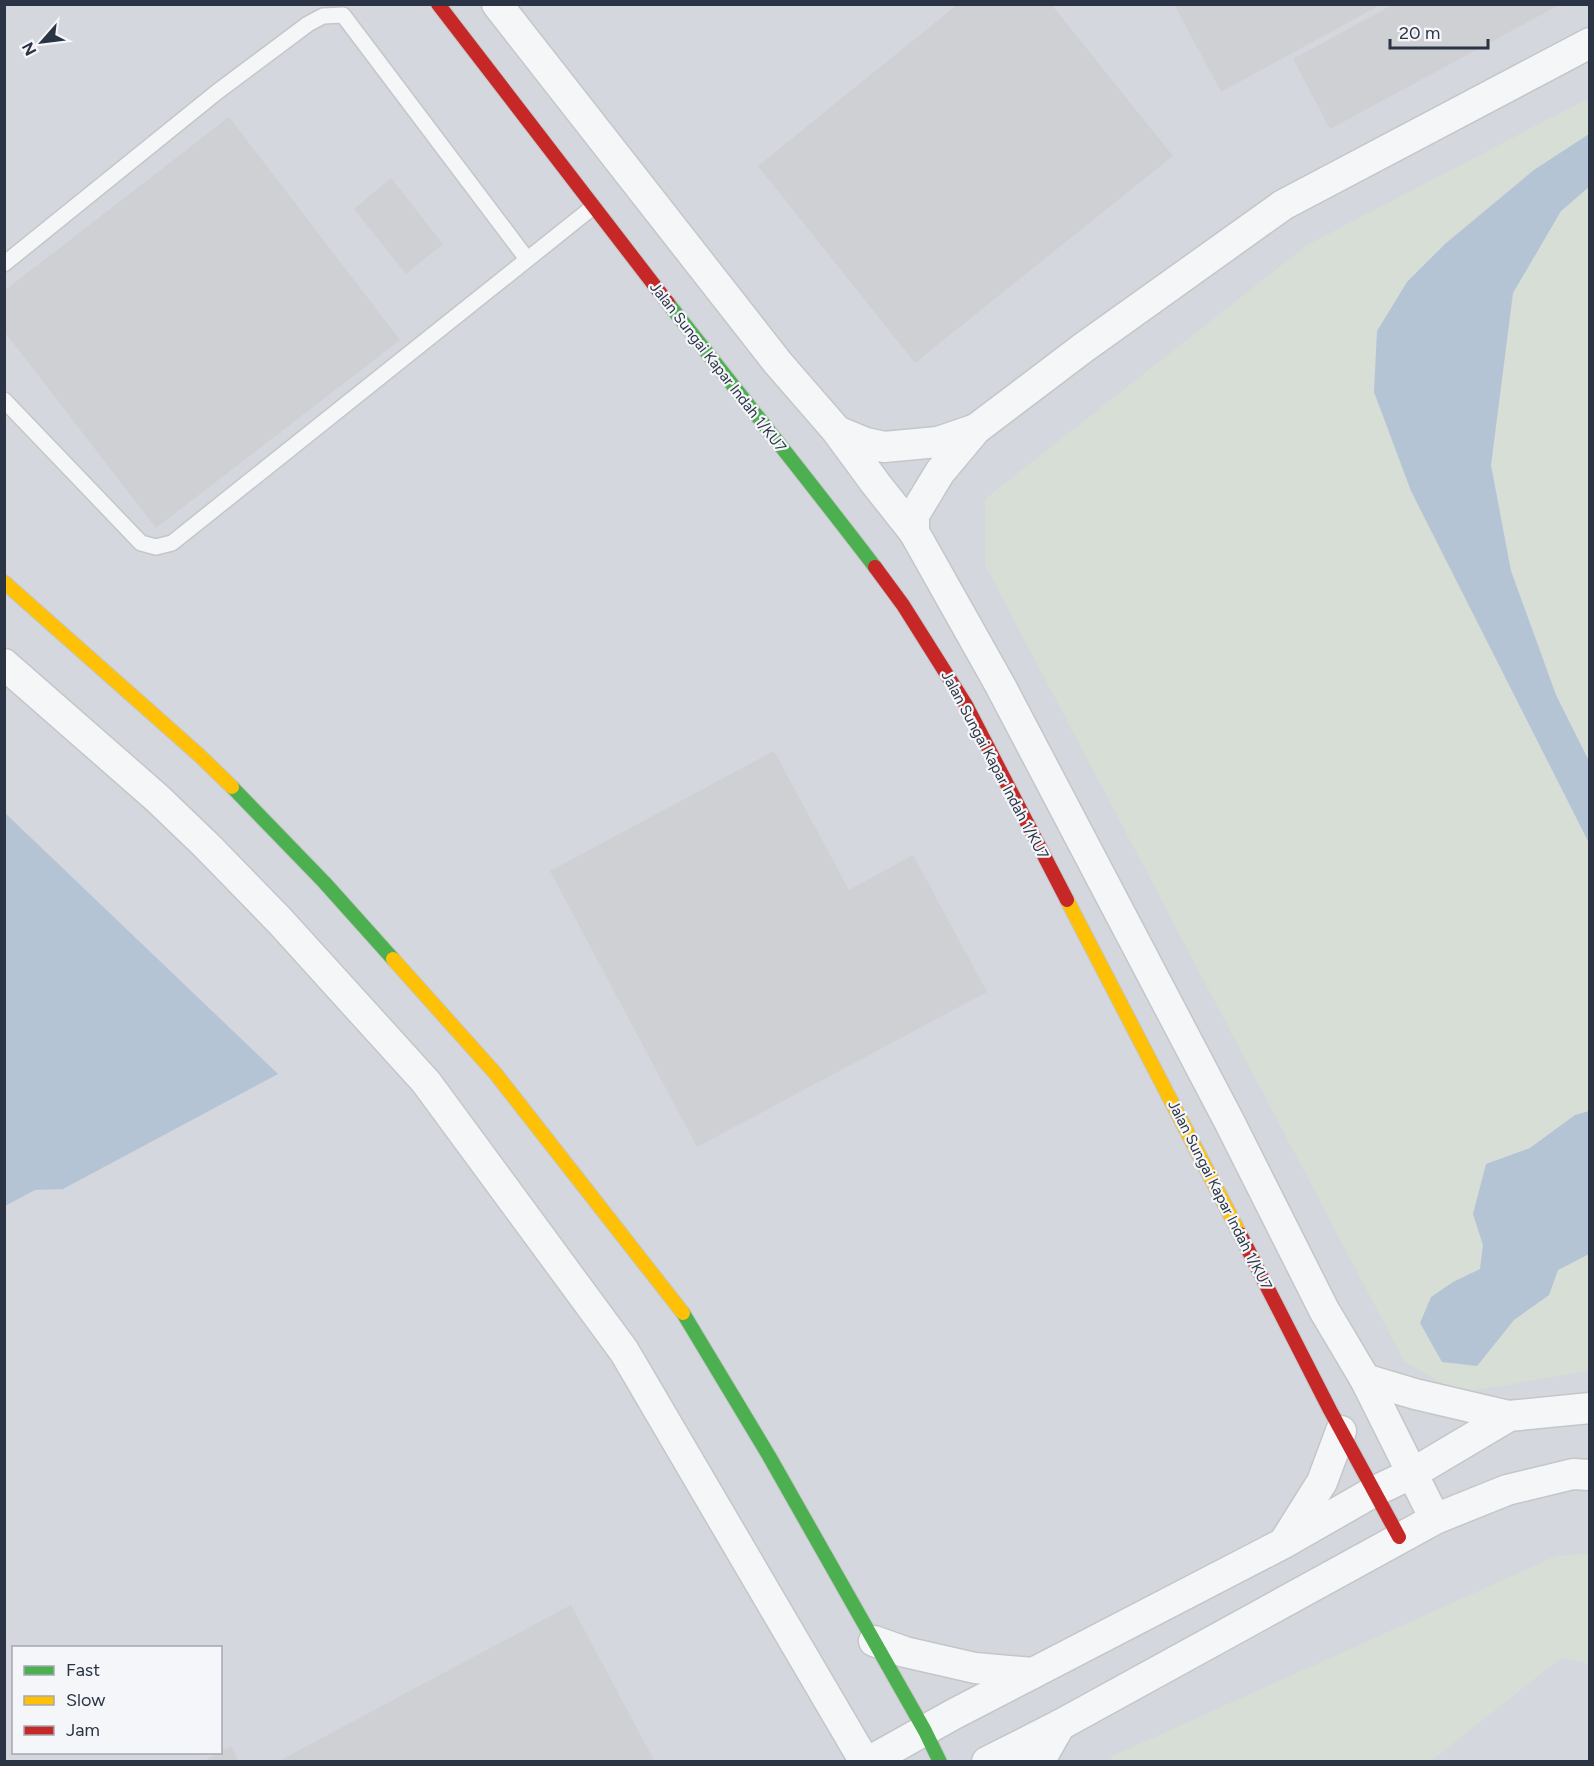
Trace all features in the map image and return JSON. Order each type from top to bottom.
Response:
[{"type":"street","name":"Jalan Sungai Kapar Indah 1/KU7","points":[[438,4],[741,397],[809,480],[903,605],[966,705],[1335,1421],[1399,1537]]},
{"type":"street","points":[[497,4],[778,363],[837,431],[871,459],[1011,706],[1229,1121],[1324,1310],[1365,1379],[1435,1519]]},
{"type":"street","points":[[914,532],[914,515],[940,472],[975,429],[1083,348],[1283,205],[1590,43]]},
{"type":"street","points":[[871,459],[938,442],[975,429]]},
{"type":"street","points":[[4,582],[199,755],[253,807],[324,882],[495,1074],[685,1316],[769,1456],[940,1761]]},
{"type":"street","points":[[4,664],[157,798],[207,846],[280,921],[426,1082],[624,1351],[866,1761],[1284,1544],[1373,1492],[1413,1473],[1509,1416]]},
{"type":"street","points":[[1365,1379],[1415,1394],[1509,1416],[1590,1408]]},
{"type":"street","points":[[1284,1544],[1322,1482],[1335,1421]]},
{"type":"street","points":[[987,1761],[1060,1725],[1435,1519],[1507,1490],[1574,1474],[1590,1474]]},
{"type":"street","points":[[874,1641],[905,1652],[975,1668],[1033,1673]]},
{"type":"street","points":[[1039,1761],[1060,1725]]},
{"type":"lane","points":[[4,264],[217,92],[308,24],[323,16],[343,15],[527,259]]},
{"type":"lane","points":[[4,400],[141,543],[156,547],[172,543],[593,207]]},
{"type":"shaded area","points":[[5,5],[1589,5],[1589,1761],[5,1762]]},
{"type":"shaded area","points":[[1589,98],[1589,134],[1533,170],[1445,244],[1407,282],[1411,491],[1589,843],[1589,1111],[1575,1115],[1530,1148],[1486,1164],[1473,1214],[1483,1245],[1480,1269],[1453,1282],[1477,1366],[1514,1320],[1549,1295],[1558,1270],[1589,1254],[1589,1371],[1459,1393],[1404,1361],[985,565],[985,499],[1307,245]]},
{"type":"shaded area","points":[[1589,187],[1589,761],[1556,695],[1511,571],[1491,465],[1513,293],[1561,211]]},
{"type":"shaded area","points":[[1589,1553],[1589,1664],[1561,1658],[1431,1761],[1112,1761],[1110,1757],[1556,1556]]},
{"type":"water","points":[[1589,134],[1589,187],[1561,211],[1513,293],[1491,465],[1511,571],[1556,695],[1589,761],[1589,843],[1411,491],[1374,392],[1377,331],[1407,282],[1445,244],[1534,170]]},
{"type":"water","points":[[4,812],[278,1074],[63,1189],[35,1190],[5,1206]]},
{"type":"water","points":[[1589,1111],[1589,1254],[1558,1270],[1549,1295],[1514,1320],[1477,1366],[1442,1362],[1420,1323],[1431,1297],[1453,1282],[1480,1269],[1483,1245],[1473,1214],[1486,1164],[1530,1148],[1575,1115]]},
{"type":"building","points":[[958,4],[1051,4],[1173,156],[915,363],[758,166]]},
{"type":"building","points":[[1174,4],[1382,4],[1221,92]]},
{"type":"building","points":[[1394,4],[1561,4],[1330,129],[1293,59]]},
{"type":"building","points":[[229,117],[400,340],[156,528],[4,331],[4,291]]},
{"type":"building","points":[[391,178],[443,244],[406,274],[354,209]]},
{"type":"building","points":[[774,751],[849,890],[913,855],[987,992],[697,1147],[550,871]]},
{"type":"building","points":[[571,1605],[655,1762],[277,1762]]},
{"type":"building","points":[[231,1746],[239,1762],[202,1762],[216,1754],[222,1754],[222,1751]]},
{"type":"traffic: fast","points":[[668,303],[875,567]]},
{"type":"traffic: fast","points":[[232,787],[324,882],[393,959]]},
{"type":"traffic: fast","points":[[683,1313],[769,1456],[925,1731],[940,1762]]},
{"type":"traffic: slow","points":[[4,582],[232,787]]},
{"type":"traffic: slow","points":[[1067,900],[1240,1234]]},
{"type":"traffic: slow","points":[[393,959],[495,1073],[683,1313]]},
{"type":"traffic: jam","points":[[438,4],[668,303]]},
{"type":"traffic: jam","points":[[875,567],[903,605],[966,705],[1067,900]]},
{"type":"traffic: jam","points":[[1240,1234],[1330,1410],[1399,1537]]}]
